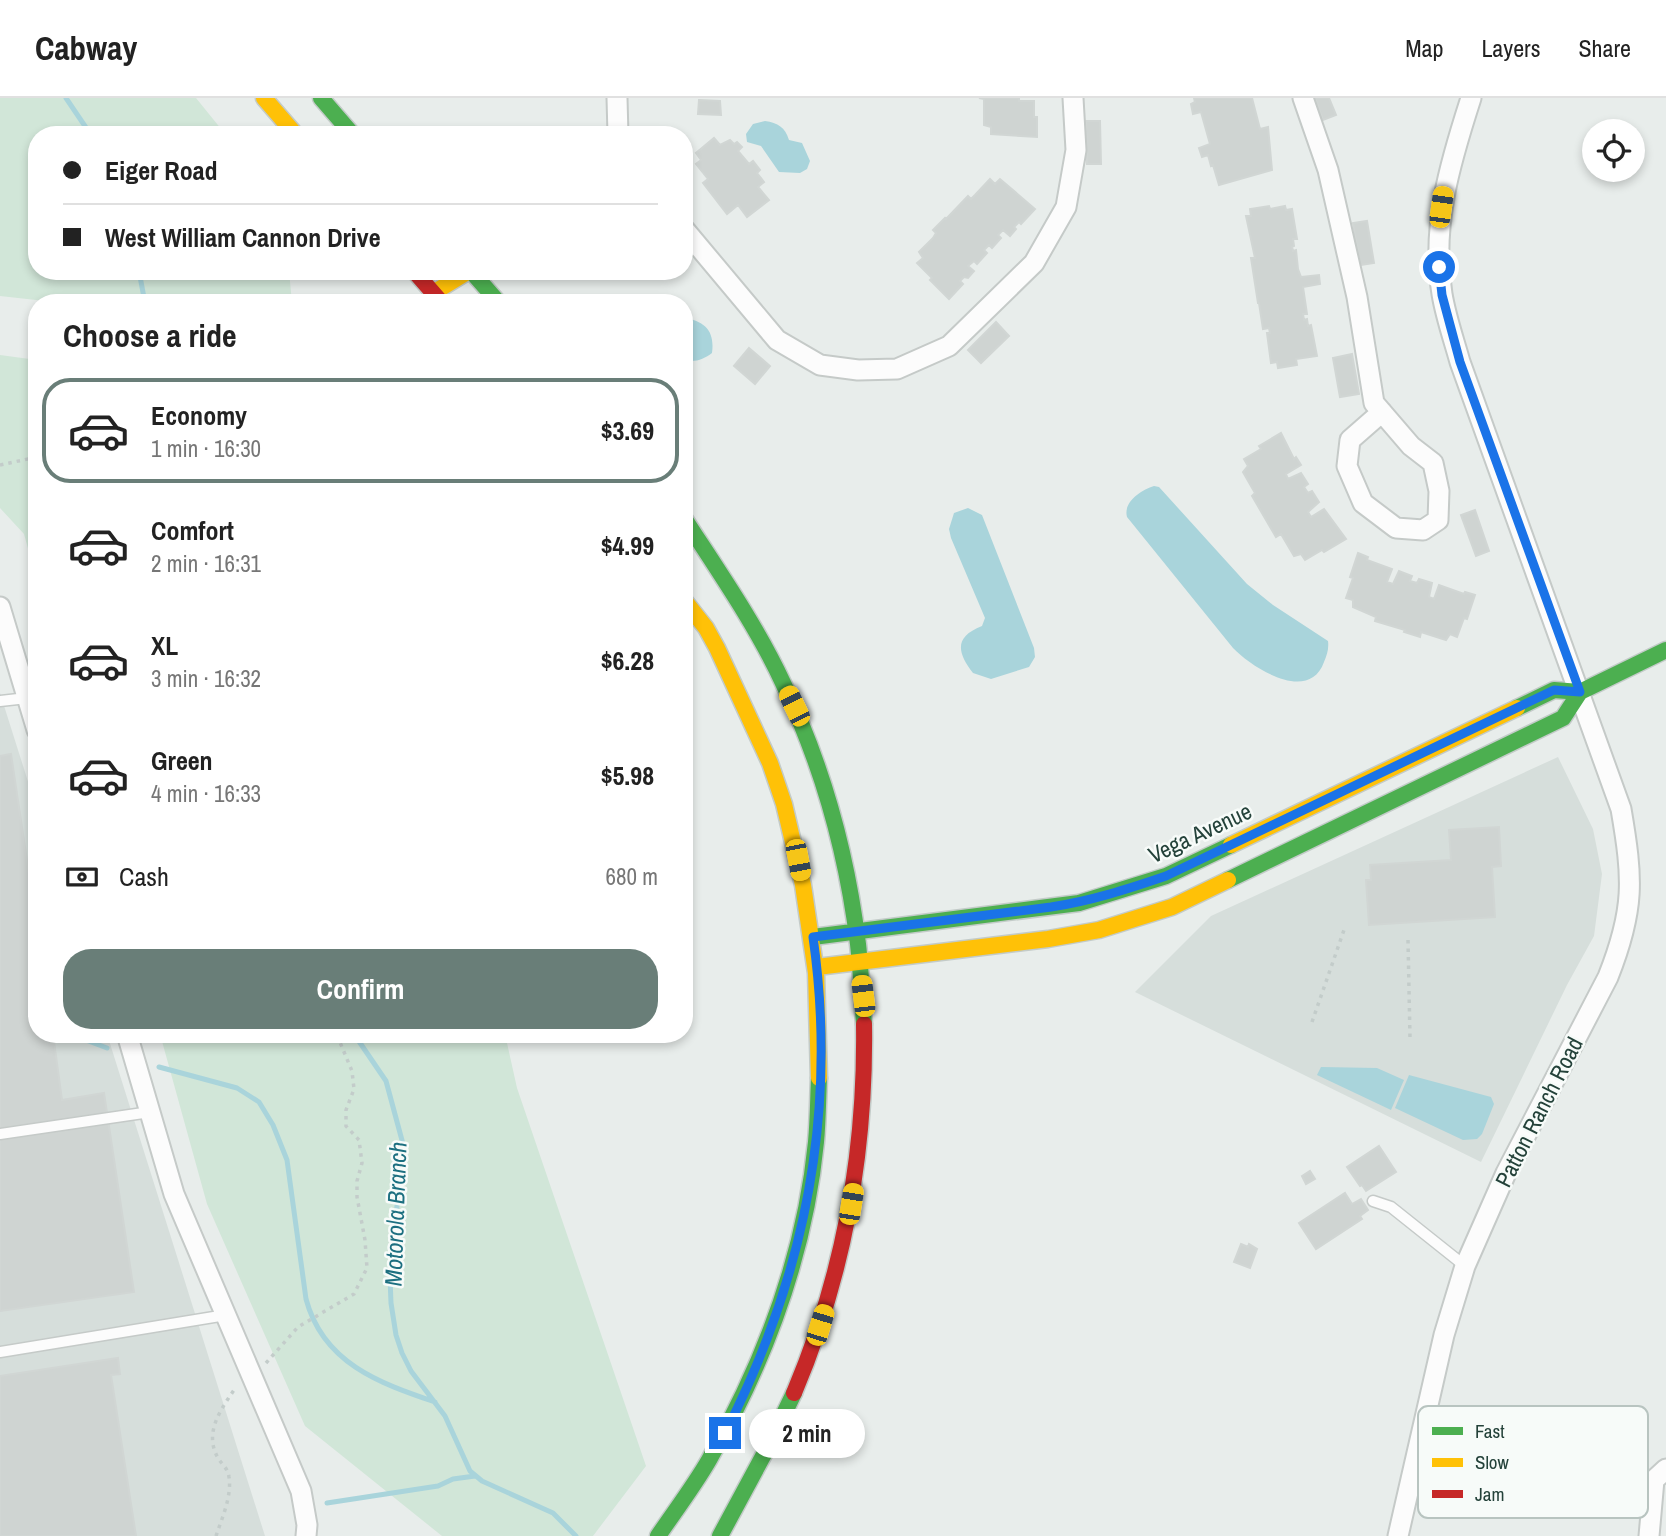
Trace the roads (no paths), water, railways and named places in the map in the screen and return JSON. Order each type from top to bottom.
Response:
[{"type":"main road","points":[[264,98],[288,126]]},
{"type":"main road","points":[[321,98],[344,126]]},
{"type":"main road","points":[[422,280],[434,294]]},
{"type":"main road","points":[[443,294],[459,280]]},
{"type":"main road","points":[[478,280],[491,294]]},
{"type":"main road","points":[[693,532],[750,620],[794,706],[819,770],[848,878],[863,1009],[864,1096],[857,1167],[848,1223],[835,1275],[812,1350],[787,1411],[720,1536]]},
{"type":"main road","points":[[658,1536],[709,1487],[772,1331],[799,1242],[820,1109],[821,1042],[817,967],[792,834],[775,776],[711,636],[693,612]]},
{"type":"main road","name":"Vega Avenue","points":[[813,937],[1079,903],[1123,891],[1166,876],[1554,690],[1580,692],[1666,650]]},
{"type":"main road","name":"Vega Avenue","points":[[817,967],[1026,942],[1099,930],[1172,907],[1563,718],[1580,692]]},
{"type":"main road","points":[[709,1487],[735,1508]]},
{"type":"street","points":[[617,98],[618,126]]},
{"type":"street","points":[[693,240],[777,340],[820,365],[858,370],[897,369],[949,346],[1034,263],[1066,207],[1076,150],[1073,98]]},
{"type":"street","points":[[1303,98],[1328,170],[1357,297],[1374,403],[1382,412],[1411,446],[1433,464],[1439,491],[1438,520],[1423,530],[1396,528],[1363,503],[1347,466],[1350,440],[1382,412]]},
{"type":"street","name":"Patton Ranch Road","points":[[1428,1406],[1444,1335],[1465,1266],[1506,1173],[1608,977],[1621,946],[1631,891],[1630,864],[1621,809],[1460,362],[1442,295],[1438,255],[1440,212],[1452,156],[1471,98]]},
{"type":"street","points":[[0,607],[28,701]]},
{"type":"street","points":[[130,1043],[174,1194],[301,1491],[307,1525],[306,1536]]},
{"type":"street","name":"Patton Ranch Road","points":[[1398,1536],[1418,1449]]},
{"type":"street","points":[[1649,1536],[1654,1480],[1666,1469]]},
{"type":"lane","points":[[0,701],[27,698]]},
{"type":"lane","points":[[0,1133],[150,1112]]},
{"type":"lane","points":[[1373,1200],[1391,1207],[1465,1266]]},
{"type":"lane","points":[[0,1352],[226,1315]]},
{"type":"water","points":[[765,121],[780,126],[789,140],[802,143],[810,161],[807,169],[800,173],[779,172],[761,146],[747,142],[746,134],[753,124]]},
{"type":"water","points":[[693,321],[707,328],[713,345],[712,353],[693,361]]},
{"type":"water","points":[[1159,487],[1247,584],[1273,605],[1328,641],[1326,657],[1317,674],[1306,680],[1280,678],[1253,665],[1233,648],[1127,517],[1130,502],[1144,490]]},
{"type":"water","points":[[968,508],[982,515],[1034,648],[1035,657],[1029,667],[991,679],[973,673],[961,652],[963,640],[973,630],[982,626],[985,618],[949,529],[954,513]]},
{"type":"water","points":[[1321,1067],[1377,1068],[1404,1080],[1391,1110],[1317,1075]]},
{"type":"water","points":[[1409,1075],[1491,1097],[1494,1104],[1482,1134],[1477,1139],[1463,1140],[1395,1108]]},
{"type":"waterway","name":"Motorola Branch","points":[[66,98],[85,126]]},
{"type":"waterway","name":"Motorola Branch","points":[[141,280],[143,294]]},
{"type":"waterway","points":[[94,1043],[107,1048]]},
{"type":"waterway","name":"Motorola Branch","points":[[360,1043],[386,1081],[403,1144],[390,1278],[396,1335],[402,1353],[411,1371],[445,1416],[470,1471],[482,1481],[553,1513],[576,1536]]},
{"type":"waterway","points":[[159,1067],[237,1088],[259,1102],[273,1125],[287,1160],[306,1299],[314,1321],[325,1339],[356,1367],[394,1387],[435,1402]]},
{"type":"waterway","points":[[327,1503],[438,1486],[453,1479],[475,1476]]}]
